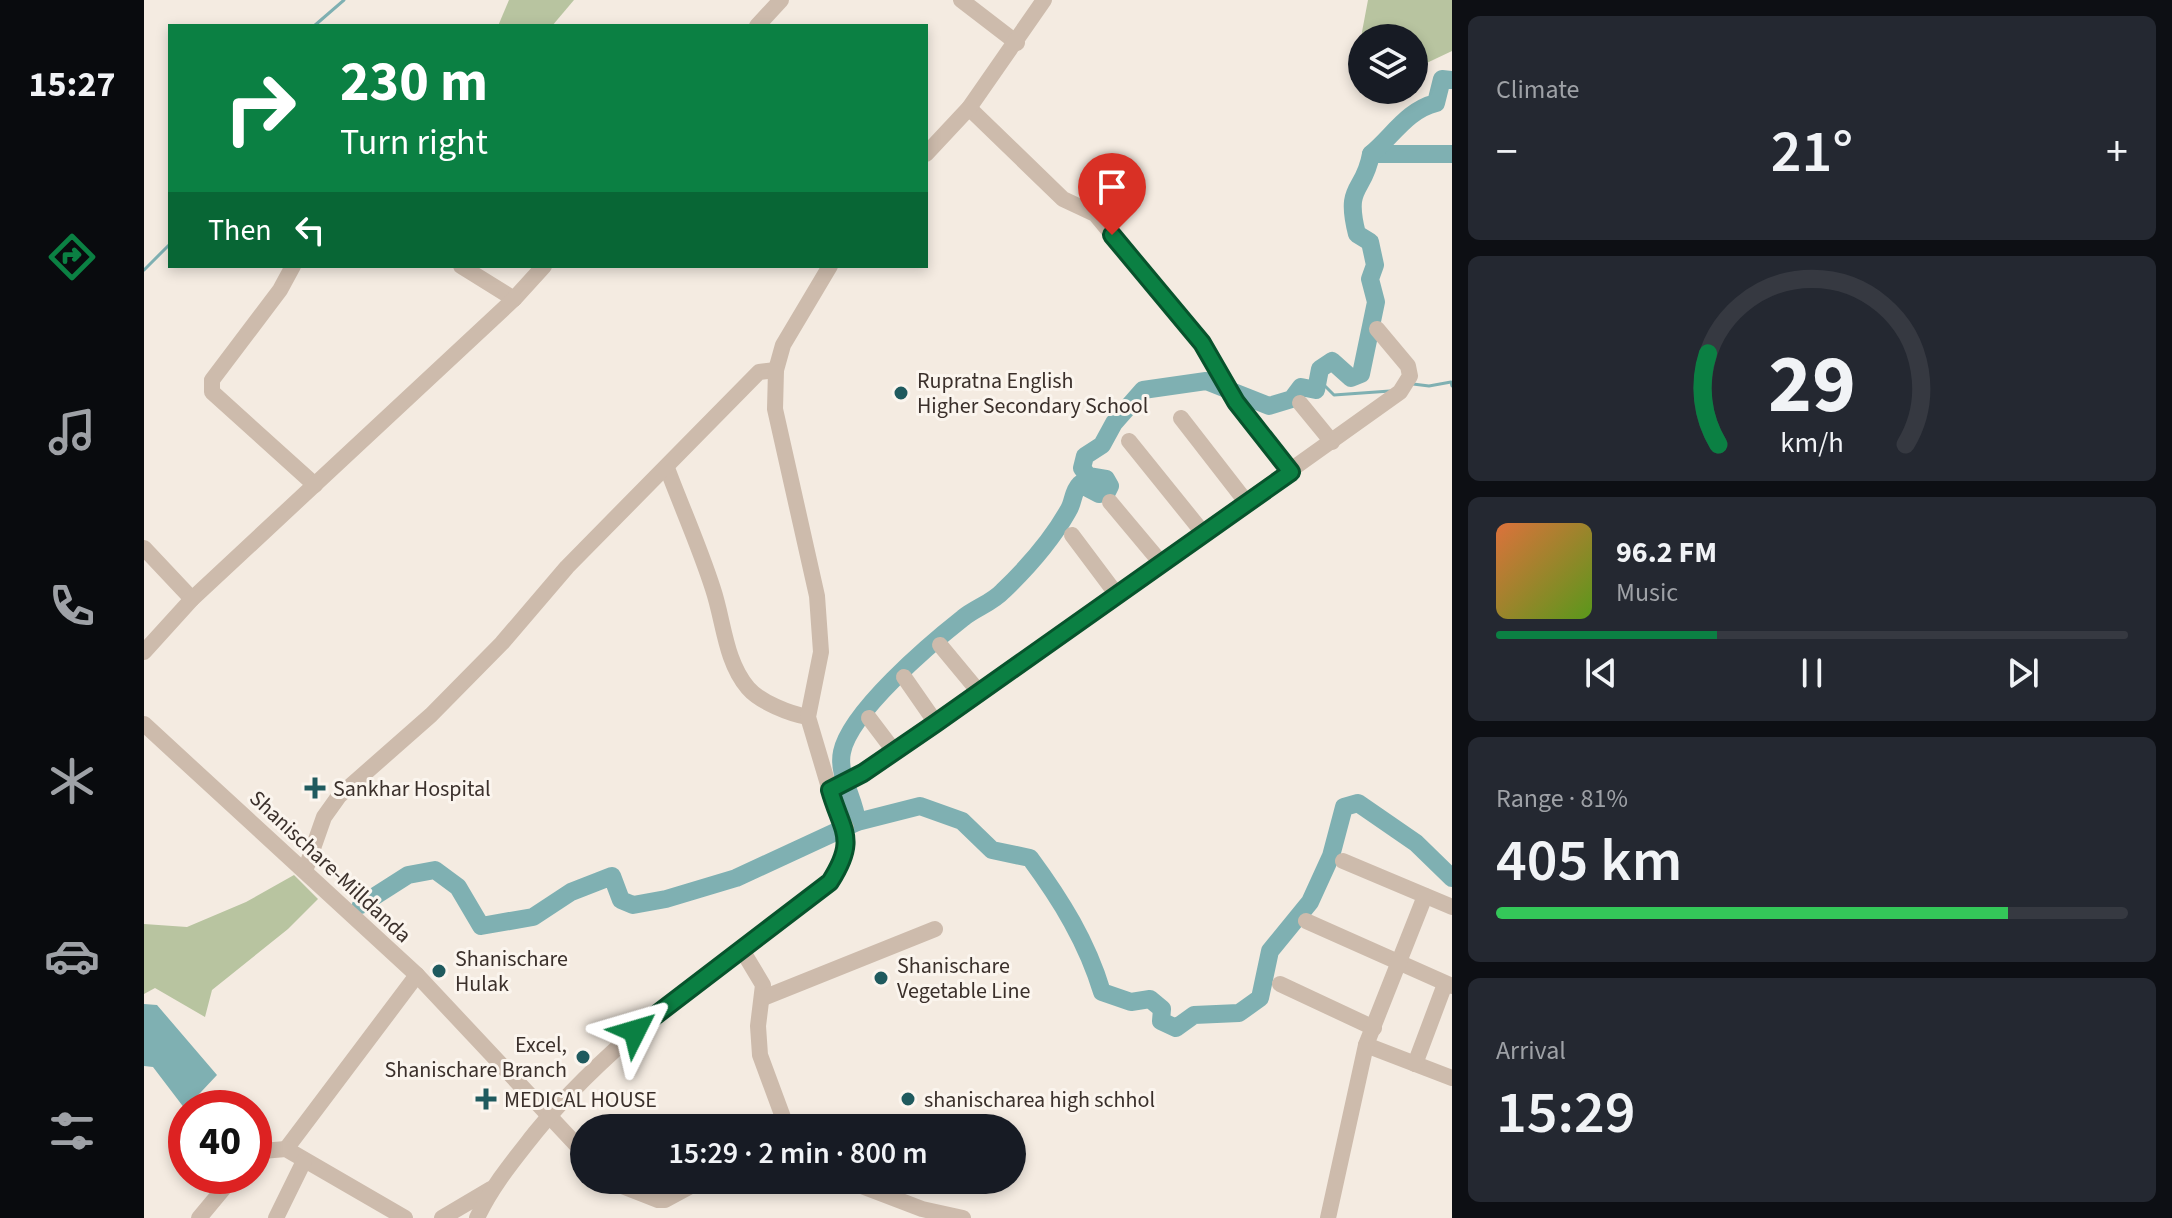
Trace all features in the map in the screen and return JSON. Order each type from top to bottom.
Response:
[{"type":"street","points":[[759,24],[781,0]]},
{"type":"street","points":[[961,0],[1017,43]]},
{"type":"street","points":[[928,152],[969,108],[1044,0]]},
{"type":"street","points":[[969,108],[1063,199],[1095,214],[1202,343],[1236,402],[1291,472]]},
{"type":"street","points":[[292,268],[280,290],[212,380],[212,392],[315,485]]},
{"type":"street","points":[[464,268],[514,299]]},
{"type":"street","points":[[144,652],[192,599],[514,299],[542,268]]},
{"type":"street","points":[[477,1218],[491,1189],[575,1085],[655,1013],[830,882],[843,857],[846,828],[842,784],[808,717],[821,652],[817,596],[775,409],[776,370],[783,345],[829,268]]},
{"type":"street","points":[[842,784],[936,723],[1162,564],[1407,385],[1408,366],[1377,329]]},
{"type":"street","points":[[305,871],[324,817],[339,796],[431,715],[502,643],[567,567],[759,372],[776,370]]},
{"type":"street","points":[[1300,403],[1332,442]]},
{"type":"street","points":[[1181,418],[1247,503]]},
{"type":"street","points":[[1129,441],[1204,534]]},
{"type":"street","points":[[667,468],[714,591],[728,649],[742,680],[762,697],[797,715],[808,717]]},
{"type":"street","points":[[1110,502],[1162,564]]},
{"type":"street","points":[[1072,535],[1117,595]]},
{"type":"street","points":[[144,548],[192,599]]},
{"type":"street","points":[[940,645],[979,692]]},
{"type":"street","points":[[904,677],[936,723]]},
{"type":"street","points":[[869,718],[894,751]]},
{"type":"street","name":"Shanischare-Milldanda","points":[[144,724],[417,975],[570,1136]]},
{"type":"street","points":[[1343,861],[1452,907]]},
{"type":"street","points":[[1328,1218],[1366,1045],[1425,896]]},
{"type":"street","points":[[1306,921],[1449,985],[1415,1064]]},
{"type":"street","points":[[763,998],[935,929]]},
{"type":"street","points":[[742,950],[760,976],[763,998],[758,1026],[760,1055],[782,1114]]},
{"type":"street","points":[[286,1149],[417,975]]},
{"type":"street","points":[[1280,984],[1374,1028]]},
{"type":"street","points":[[1366,1045],[1452,1078]]},
{"type":"street","points":[[272,1150],[286,1149],[405,1218]]},
{"type":"street","points":[[276,1218],[304,1161]]},
{"type":"street","points":[[442,1218],[491,1189]]},
{"type":"street","points":[[203,1216],[220,1194]]},
{"type":"street","points":[[643,1194],[658,1200],[676,1194]]},
{"type":"street","points":[[883,1194],[922,1209],[963,1218]]},
{"type":"green space","points":[[509,0],[574,0],[554,24],[499,24]]},
{"type":"green space","points":[[1368,0],[1452,0],[1452,51],[1428,62],[1428,24],[1363,24]]},
{"type":"green space","points":[[294,875],[318,899],[288,929],[212,990],[205,1017],[155,988],[144,994],[144,924],[187,927],[246,902]]},
{"type":"water","points":[[144,1004],[157,1005],[217,1075],[203,1090],[171,1090],[153,1067],[144,1066]]},
{"type":"waterway","points":[[316,24],[344,0]]},
{"type":"waterway","points":[[857,822],[841,761],[848,736],[875,699],[912,661],[963,618],[999,595],[1021,573],[1061,522],[1080,484],[1099,494],[1107,492],[1110,486],[1106,479],[1088,476],[1082,468],[1085,456],[1102,445],[1114,423],[1143,390],[1206,381],[1269,406],[1292,399],[1301,387],[1316,390],[1320,369],[1332,361],[1351,378],[1361,374],[1376,302],[1370,279],[1375,265],[1370,242],[1357,234],[1354,197],[1371,154],[1408,118],[1436,103],[1442,79],[1452,80]]},
{"type":"waterway","points":[[1371,154],[1452,154]]},
{"type":"waterway","points":[[144,270],[168,246]]},
{"type":"waterway","points":[[1318,379],[1334,395],[1390,391]]},
{"type":"waterway","points":[[1413,384],[1429,386],[1451,382],[1452,386]]},
{"type":"waterway","points":[[361,905],[408,875],[435,870],[458,887],[481,926],[533,917],[571,892],[612,876],[621,900],[633,905],[666,899],[736,878],[857,822],[920,806],[962,821],[992,850],[1030,858],[1072,922],[1102,992],[1131,1002],[1150,999],[1162,1009],[1161,1021],[1176,1028],[1194,1015],[1239,1013],[1260,998],[1270,951],[1310,902],[1331,856],[1344,807],[1358,803],[1416,843],[1452,878]]},
{"type":"place","name":"Rupratna English Higher Secondary School","points":[[901,393]]},
{"type":"place","name":"Sankhar Hospital","points":[[315,788]]},
{"type":"place","name":"Shanischare Hulak","points":[[439,971]]},
{"type":"place","name":"Shanischare Vegetable Line","points":[[881,978]]},
{"type":"place","name":"Excel, Shanischare Branch","points":[[583,1057]]},
{"type":"place","name":"MEDICAL HOUSE","points":[[486,1099]]},
{"type":"place","name":"shanischarea high schhol","points":[[908,1099]]},
{"type":"route","points":[[635,1031],[830,882],[843,857],[846,828],[830,790],[863,773],[936,723],[1291,472],[1236,402],[1202,343],[1112,235]]}]
